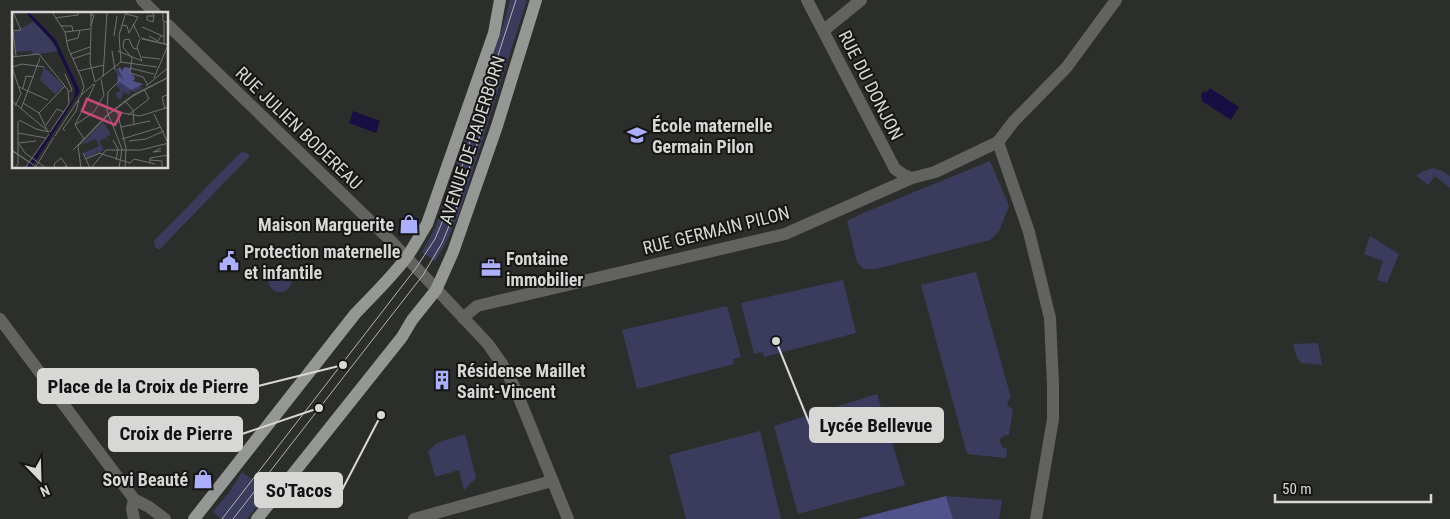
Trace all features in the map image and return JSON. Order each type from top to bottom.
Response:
[{"type":"main road","name":"AVENUE DE PADERBORN","points":[[194,519],[354,314],[379,290],[406,257],[427,224],[494,33],[500,0]]},
{"type":"main road","name":"AVENUE DE PADERBORN","points":[[257,519],[402,337],[412,320],[436,290],[453,252],[497,126],[536,0]]},
{"type":"street","points":[[142,0],[154,12]]},
{"type":"street","name":"RUE DU DONJON","points":[[807,0],[895,169],[912,178]]},
{"type":"street","points":[[823,31],[861,0]]},
{"type":"street","points":[[1036,519],[1053,419],[1050,318],[1029,232],[998,142],[1014,121],[1066,68],[1116,0]]},
{"type":"street","name":"RUE JULIEN BODEREAU","points":[[169,26],[406,257],[488,344],[515,388],[568,519]]},
{"type":"street","name":"RUE GERMAIN PILON","points":[[463,318],[477,306],[785,234],[912,178],[935,172],[998,142]]},
{"type":"street","points":[[0,320],[134,499],[149,506],[165,519]]},
{"type":"street","points":[[414,519],[552,481]]},
{"type":"street","points":[[134,499],[132,509],[134,519]]},
{"type":"street","points":[[154,519],[165,519]]},
{"type":"shaded area","points":[[510,0],[527,0],[460,211],[445,245],[435,261],[422,252],[435,228]]},
{"type":"shaded area","points":[[1210,88],[1239,107],[1231,120],[1202,101],[1201,95]]},
{"type":"shaded area","points":[[353,111],[380,121],[376,133],[349,123]]},
{"type":"shaded area","points":[[241,152],[247,153],[250,156],[159,250],[155,247],[154,241]]},
{"type":"shaded area","points":[[990,161],[1009,206],[999,231],[990,240],[876,269],[864,269],[857,262],[847,221]]},
{"type":"shaded area","points":[[1433,168],[1450,176],[1450,188],[1435,176],[1428,185],[1416,175]]},
{"type":"shaded area","points":[[1370,236],[1399,254],[1387,283],[1377,280],[1383,261],[1364,254]]},
{"type":"shaded area","points":[[280,268],[285,269],[291,275],[291,285],[285,291],[280,292],[275,291],[269,285],[268,280],[269,275],[275,269]]},
{"type":"shaded area","points":[[976,272],[1011,398],[1007,402],[1008,406],[1013,409],[1009,435],[1005,435],[1000,439],[1003,448],[1007,448],[1006,458],[967,454],[921,285]]},
{"type":"shaded area","points":[[843,280],[856,333],[764,357],[763,352],[754,354],[741,303]]},
{"type":"shaded area","points":[[727,306],[741,357],[733,359],[734,364],[637,389],[622,330]]},
{"type":"shaded area","points":[[1318,343],[1322,365],[1301,363],[1297,358],[1293,344]]},
{"type":"shaded area","points":[[877,394],[905,485],[798,514],[774,426]]},
{"type":"shaded area","points":[[760,431],[781,519],[686,519],[669,455]]},
{"type":"shaded area","points":[[465,434],[476,478],[464,490],[459,470],[435,477],[428,451],[437,443]]},
{"type":"shaded area","points":[[242,472],[269,492],[247,519],[221,519],[213,512]]},
{"type":"shaded area","points":[[946,496],[1002,500],[999,519],[953,519]]},
{"type":"shaded area","points":[[946,496],[953,519],[857,519]]},
{"type":"tram line","points":[[222,519],[416,268],[435,239],[449,206],[516,0]]},
{"type":"tram line","points":[[233,519],[423,275],[442,243],[456,209],[493,95]]},
{"type":"place","name":"École maternelle Germain Pilon","points":[[637,135]]},
{"type":"place","name":"Maison Marguerite","points":[[409,224]]},
{"type":"place","name":"Protection maternelle et infantile","points":[[229,261]]},
{"type":"place","name":"Fontaine immobilier","points":[[491,268]]},
{"type":"place","name":"Lycée Bellevue","points":[[776,341]]},
{"type":"place","name":"Place de la Croix de Pierre","points":[[343,365]]},
{"type":"place","name":"Résidense Maillet Saint-Vincent","points":[[442,380]]},
{"type":"place","name":"Croix de Pierre","points":[[319,408]]},
{"type":"place","name":"So'Tacos","points":[[381,415]]},
{"type":"place","name":"Sovi Beauté","points":[[203,479]]}]
